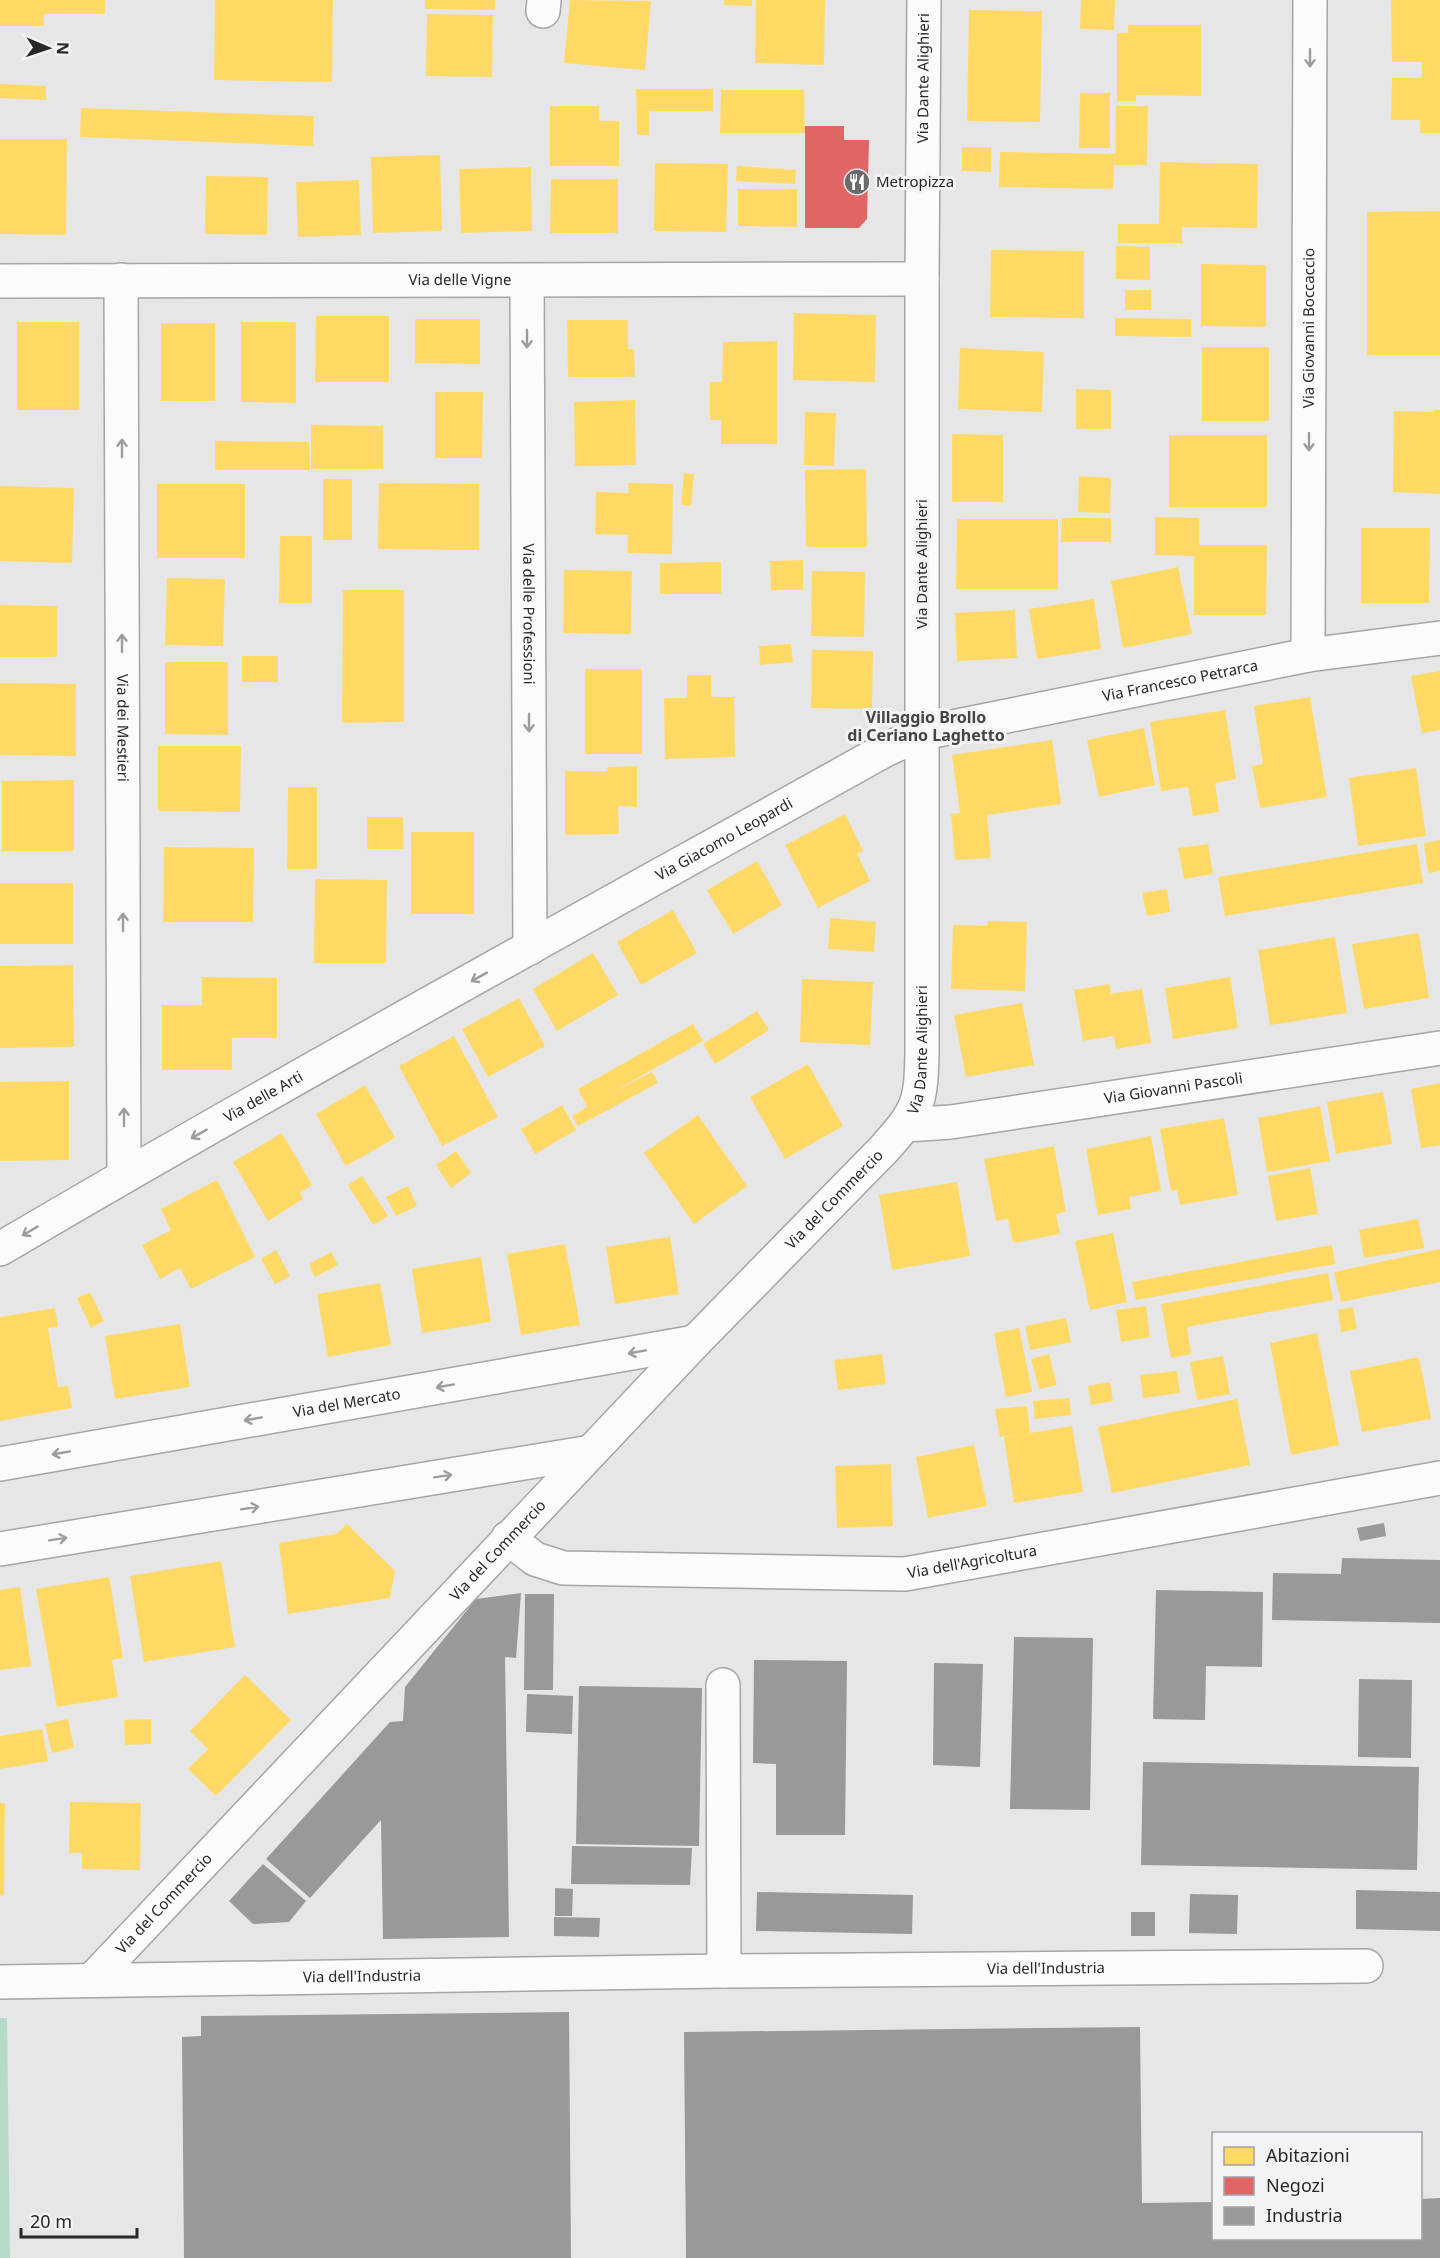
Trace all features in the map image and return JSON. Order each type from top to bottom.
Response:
[{"type":"street","name":"Via Dante Alighieri","points":[[906,1125],[917,1106],[921,1085],[924,0]]},
{"type":"street","name":"Via Giovanni Boccaccio","points":[[1308,655],[1310,0]]},
{"type":"street","name":"Via delle Vigne","points":[[0,280],[922,279]]},
{"type":"street","name":"Via dei Mestieri","points":[[121,280],[124,1176]]},
{"type":"street","name":"Via delle Professioni","points":[[527,281],[530,948]]},
{"type":"street","name":"Via Francesco Petrarca","points":[[923,733],[1308,655],[1440,638]]},
{"type":"street","name":"Via Giacomo Leopardi","points":[[530,948],[885,750],[923,733]]},
{"type":"street","name":"Via delle Arti","points":[[0,1249],[124,1176],[530,948]]},
{"type":"street","name":"Via Giovanni Pascoli","points":[[906,1125],[951,1122],[1440,1048]]},
{"type":"street","name":"Via del Commercio","points":[[92,1980],[508,1538],[906,1125]]},
{"type":"street","name":"Via del Mercato","points":[[0,1464],[695,1342]]},
{"type":"street","points":[[0,1549],[591,1452]]},
{"type":"street","name":"Via dell'Agricoltura","points":[[508,1538],[535,1559],[563,1568],[905,1574],[1440,1478]]},
{"type":"street","points":[[723,1685],[724,1971]]},
{"type":"street","name":"Via dell'Industria","points":[[0,1982],[724,1971],[1366,1966]]},
{"type":"green space","points":[[0,2018],[7,2018],[10,2258],[0,2258]]},
{"type":"building: Abitazioni","points":[[0,0],[105,0],[105,14],[44,14],[44,26],[0,26]]},
{"type":"building: Abitazioni","points":[[215,0],[333,0],[332,82],[214,80]]},
{"type":"building: Abitazioni","points":[[425,0],[495,0],[495,10],[425,9]]},
{"type":"building: Abitazioni","points":[[570,0],[651,1],[645,70],[564,63]]},
{"type":"building: Abitazioni","points":[[724,0],[752,0],[752,6],[724,5]]},
{"type":"building: Abitazioni","points":[[756,0],[825,0],[824,65],[755,63]]},
{"type":"building: Abitazioni","points":[[1081,0],[1115,0],[1114,30],[1080,29]]},
{"type":"building: Abitazioni","points":[[1391,0],[1440,0],[1440,133],[1420,133],[1420,120],[1391,120],[1392,78],[1422,78],[1422,62],[1392,62]]},
{"type":"building: Abitazioni","points":[[969,10],[1042,11],[1040,122],[967,121]]},
{"type":"building: Abitazioni","points":[[427,14],[493,15],[492,77],[426,76]]},
{"type":"building: Abitazioni","points":[[1128,25],[1201,25],[1201,96],[1136,95],[1136,101],[1117,101],[1117,33],[1128,33]]},
{"type":"building: Abitazioni","points":[[0,84],[46,86],[46,100],[0,98]]},
{"type":"building: Abitazioni","points":[[636,89],[713,89],[713,111],[649,111],[649,135],[637,135]]},
{"type":"building: Abitazioni","points":[[721,90],[804,90],[805,133],[720,133]]},
{"type":"building: Abitazioni","points":[[1080,93],[1110,93],[1110,148],[1079,148]]},
{"type":"building: Abitazioni","points":[[550,106],[599,106],[599,121],[619,121],[619,166],[550,166]]},
{"type":"building: Abitazioni","points":[[1116,106],[1148,106],[1147,165],[1115,165]]},
{"type":"building: Abitazioni","points":[[81,108],[314,116],[313,146],[80,137]]},
{"type":"building: Abitazioni","points":[[0,139],[67,139],[66,235],[0,234]]},
{"type":"building: Abitazioni","points":[[962,147],[991,147],[991,172],[962,171]]},
{"type":"building: Abitazioni","points":[[1000,152],[1115,154],[1113,189],[999,187]]},
{"type":"building: Abitazioni","points":[[440,155],[442,231],[373,233],[371,157]]},
{"type":"building: Abitazioni","points":[[1160,162],[1258,164],[1257,228],[1182,227],[1182,243],[1118,243],[1118,224],[1159,224]]},
{"type":"building: Abitazioni","points":[[655,163],[728,164],[726,232],[654,231]]},
{"type":"building: Abitazioni","points":[[737,166],[796,170],[795,184],[736,181]]},
{"type":"building: Abitazioni","points":[[531,167],[532,231],[461,233],[459,169]]},
{"type":"building: Abitazioni","points":[[206,176],[268,177],[267,235],[205,234]]},
{"type":"building: Abitazioni","points":[[551,179],[618,179],[618,233],[550,233]]},
{"type":"building: Abitazioni","points":[[359,180],[361,235],[298,237],[296,182]]},
{"type":"building: Abitazioni","points":[[738,189],[797,189],[797,227],[738,226]]},
{"type":"building: Abitazioni","points":[[1440,211],[1440,355],[1367,355],[1367,212]]},
{"type":"building: Abitazioni","points":[[1116,246],[1150,247],[1150,280],[1116,279]]},
{"type":"building: Abitazioni","points":[[991,250],[1084,251],[1084,318],[990,317]]},
{"type":"building: Abitazioni","points":[[1201,264],[1266,265],[1266,327],[1201,326]]},
{"type":"building: Abitazioni","points":[[1125,290],[1151,290],[1151,310],[1125,310]]},
{"type":"building: Abitazioni","points":[[794,313],[876,315],[875,382],[793,380]]},
{"type":"building: Abitazioni","points":[[316,316],[389,316],[389,382],[315,382]]},
{"type":"building: Abitazioni","points":[[1115,318],[1191,319],[1191,337],[1115,336]]},
{"type":"building: Abitazioni","points":[[415,319],[480,319],[480,364],[415,363]]},
{"type":"building: Abitazioni","points":[[567,320],[628,320],[628,349],[634,349],[635,377],[568,377]]},
{"type":"building: Abitazioni","points":[[17,322],[79,322],[79,410],[17,410]]},
{"type":"building: Abitazioni","points":[[241,322],[296,322],[296,403],[241,402]]},
{"type":"building: Abitazioni","points":[[161,323],[215,323],[215,401],[161,401]]},
{"type":"building: Abitazioni","points":[[777,341],[777,444],[721,444],[721,420],[710,420],[710,382],[722,382],[723,342]]},
{"type":"building: Abitazioni","points":[[1202,347],[1269,347],[1269,421],[1202,421]]},
{"type":"building: Abitazioni","points":[[960,348],[1044,352],[1042,412],[958,409]]},
{"type":"building: Abitazioni","points":[[1076,389],[1111,390],[1111,429],[1076,429]]},
{"type":"building: Abitazioni","points":[[435,392],[483,392],[482,458],[435,458]]},
{"type":"building: Abitazioni","points":[[635,400],[636,465],[575,466],[574,402]]},
{"type":"building: Abitazioni","points":[[1433,410],[1440,410],[1440,494],[1393,492],[1394,411],[1433,412]]},
{"type":"building: Abitazioni","points":[[805,412],[836,413],[834,466],[804,465]]},
{"type":"building: Abitazioni","points":[[311,425],[383,426],[383,469],[311,469]]},
{"type":"building: Abitazioni","points":[[952,434],[1003,435],[1003,502],[952,502]]},
{"type":"building: Abitazioni","points":[[1169,435],[1267,435],[1267,507],[1169,507]]},
{"type":"building: Abitazioni","points":[[215,441],[309,442],[310,470],[215,470]]},
{"type":"building: Abitazioni","points":[[866,469],[867,547],[806,547],[805,470]]},
{"type":"building: Abitazioni","points":[[684,473],[694,474],[691,506],[681,505]]},
{"type":"building: Abitazioni","points":[[1079,476],[1111,478],[1110,513],[1078,512]]},
{"type":"building: Abitazioni","points":[[323,479],[352,479],[352,540],[323,540]]},
{"type":"building: Abitazioni","points":[[379,483],[479,484],[479,550],[378,549]]},
{"type":"building: Abitazioni","points":[[628,483],[673,484],[672,554],[627,553],[628,535],[595,534],[596,492],[629,493]]},
{"type":"building: Abitazioni","points":[[157,484],[245,484],[245,558],[157,558]]},
{"type":"building: Abitazioni","points":[[0,486],[74,488],[72,563],[0,561]]},
{"type":"building: Abitazioni","points":[[1155,517],[1199,518],[1199,545],[1267,545],[1266,615],[1194,615],[1194,556],[1155,555]]},
{"type":"building: Abitazioni","points":[[1062,518],[1111,518],[1111,542],[1061,542]]},
{"type":"building: Abitazioni","points":[[957,519],[1058,519],[1058,589],[956,589]]},
{"type":"building: Abitazioni","points":[[1361,528],[1430,528],[1429,603],[1361,603]]},
{"type":"building: Abitazioni","points":[[280,536],[312,536],[312,603],[279,603]]},
{"type":"building: Abitazioni","points":[[803,560],[803,590],[771,590],[770,561]]},
{"type":"building: Abitazioni","points":[[721,562],[721,594],[660,594],[660,563]]},
{"type":"building: Abitazioni","points":[[1178,567],[1192,634],[1123,648],[1111,581]]},
{"type":"building: Abitazioni","points":[[564,570],[632,571],[631,634],[563,633]]},
{"type":"building: Abitazioni","points":[[812,571],[865,572],[864,637],[811,636]]},
{"type":"building: Abitazioni","points":[[167,578],[225,579],[223,646],[165,645]]},
{"type":"building: Abitazioni","points":[[343,590],[404,590],[404,722],[342,723]]},
{"type":"building: Abitazioni","points":[[1094,599],[1101,649],[1037,659],[1029,609]]},
{"type":"building: Abitazioni","points":[[0,605],[57,606],[57,657],[0,657]]},
{"type":"building: Abitazioni","points":[[1015,610],[1017,658],[957,661],[955,613]]},
{"type":"building: Abitazioni","points":[[791,644],[793,662],[760,665],[759,646]]},
{"type":"building: Abitazioni","points":[[812,650],[873,651],[872,709],[811,708]]},
{"type":"building: Abitazioni","points":[[242,656],[278,656],[278,682],[242,682]]},
{"type":"building: Abitazioni","points":[[165,662],[228,662],[228,735],[165,734]]},
{"type":"building: Abitazioni","points":[[585,669],[642,669],[642,754],[585,754]]},
{"type":"building: Abitazioni","points":[[1440,671],[1440,730],[1422,733],[1411,676]]},
{"type":"building: Abitazioni","points":[[687,675],[711,675],[711,697],[734,697],[735,757],[665,759],[664,698],[687,698]]},
{"type":"building: Abitazioni","points":[[0,683],[76,684],[76,756],[0,755]]},
{"type":"building: Abitazioni","points":[[1310,697],[1327,797],[1260,808],[1252,766],[1263,764],[1254,706]]},
{"type":"building: Abitazioni","points":[[1225,710],[1236,779],[1215,783],[1219,812],[1193,816],[1188,787],[1161,791],[1150,722]]},
{"type":"building: Abitazioni","points":[[1144,728],[1155,785],[1099,797],[1087,740]]},
{"type":"building: Abitazioni","points":[[1052,740],[1061,804],[987,815],[991,858],[955,860],[951,814],[960,813],[952,755]]},
{"type":"building: Abitazioni","points":[[158,746],[241,746],[240,812],[158,811]]},
{"type":"building: Abitazioni","points":[[637,766],[637,807],[618,806],[619,834],[565,835],[565,771],[607,771],[608,767]]},
{"type":"building: Abitazioni","points":[[1416,768],[1426,836],[1358,846],[1349,778]]},
{"type":"building: Abitazioni","points":[[74,780],[74,851],[2,851],[2,781]]},
{"type":"building: Abitazioni","points":[[288,787],[317,787],[317,869],[287,869]]},
{"type":"building: Abitazioni","points":[[845,814],[863,851],[857,854],[870,881],[818,908],[785,845]]},
{"type":"building: Abitazioni","points":[[367,817],[403,817],[404,849],[367,849]]},
{"type":"building: Abitazioni","points":[[411,832],[474,832],[474,914],[411,914]]},
{"type":"building: Abitazioni","points":[[1440,840],[1440,871],[1428,873],[1424,843]]},
{"type":"building: Abitazioni","points":[[1208,844],[1213,874],[1184,879],[1178,848]]},
{"type":"building: Abitazioni","points":[[1417,844],[1423,883],[1225,916],[1218,877]]},
{"type":"building: Abitazioni","points":[[164,847],[254,848],[253,922],[163,922]]},
{"type":"building: Abitazioni","points":[[757,861],[782,905],[733,934],[707,890]]},
{"type":"building: Abitazioni","points":[[315,879],[387,880],[386,963],[314,963]]},
{"type":"building: Abitazioni","points":[[0,883],[73,883],[73,944],[0,944]]},
{"type":"building: Abitazioni","points":[[1167,889],[1170,912],[1147,916],[1142,893]]},
{"type":"building: Abitazioni","points":[[673,910],[697,953],[641,985],[617,942]]},
{"type":"building: Abitazioni","points":[[830,918],[876,922],[874,952],[828,949]]},
{"type":"building: Abitazioni","points":[[988,921],[1027,922],[1025,991],[951,989],[953,925],[987,926]]},
{"type":"building: Abitazioni","points":[[1419,933],[1429,998],[1364,1009],[1352,944]]},
{"type":"building: Abitazioni","points":[[1335,937],[1347,1013],[1270,1025],[1258,950]]},
{"type":"building: Abitazioni","points":[[593,953],[618,995],[557,1031],[533,989]]},
{"type":"building: Abitazioni","points":[[73,965],[74,1047],[0,1048],[0,966]]},
{"type":"building: Abitazioni","points":[[202,977],[277,978],[277,1038],[232,1038],[232,1070],[162,1070],[162,1005],[202,1005]]},
{"type":"building: Abitazioni","points":[[1230,977],[1238,1028],[1173,1039],[1165,988]]},
{"type":"building: Abitazioni","points":[[802,979],[873,982],[870,1045],[800,1042]]},
{"type":"building: Abitazioni","points":[[1109,984],[1111,994],[1142,989],[1151,1043],[1116,1049],[1114,1036],[1083,1041],[1074,990]]},
{"type":"building: Abitazioni","points":[[519,998],[545,1046],[488,1077],[462,1029]]},
{"type":"building: Abitazioni","points":[[1022,1003],[1034,1065],[966,1077],[954,1015]]},
{"type":"building: Abitazioni","points":[[757,1011],[769,1030],[715,1064],[703,1044]]},
{"type":"building: Abitazioni","points":[[693,1024],[703,1041],[611,1093],[652,1072],[658,1083],[578,1126],[572,1116],[587,1107],[578,1089]]},
{"type":"building: Abitazioni","points":[[454,1036],[498,1117],[442,1146],[399,1066]]},
{"type":"building: Abitazioni","points":[[808,1064],[843,1126],[785,1159],[750,1097]]},
{"type":"building: Abitazioni","points":[[69,1081],[69,1160],[0,1161],[0,1082]]},
{"type":"building: Abitazioni","points":[[1440,1083],[1440,1145],[1421,1148],[1411,1089]]},
{"type":"building: Abitazioni","points":[[365,1085],[395,1138],[346,1166],[316,1114]]},
{"type":"building: Abitazioni","points":[[1383,1092],[1392,1144],[1336,1154],[1327,1102]]},
{"type":"building: Abitazioni","points":[[562,1105],[576,1130],[535,1154],[521,1129]]},
{"type":"building: Abitazioni","points":[[1320,1106],[1330,1161],[1267,1172],[1258,1118]]},
{"type":"building: Abitazioni","points":[[698,1115],[747,1186],[694,1224],[644,1153]]},
{"type":"building: Abitazioni","points":[[1224,1118],[1238,1195],[1180,1205],[1177,1190],[1171,1191],[1160,1129]]},
{"type":"building: Abitazioni","points":[[282,1133],[312,1185],[300,1193],[303,1199],[268,1221],[233,1162]]},
{"type":"building: Abitazioni","points":[[1151,1136],[1161,1191],[1129,1197],[1131,1209],[1098,1215],[1086,1149]]},
{"type":"building: Abitazioni","points":[[1054,1146],[1066,1212],[1056,1214],[1060,1234],[1013,1243],[1008,1219],[996,1221],[984,1159]]},
{"type":"building: Abitazioni","points":[[456,1151],[471,1173],[451,1188],[436,1165]]},
{"type":"building: Abitazioni","points":[[1310,1168],[1318,1214],[1276,1221],[1268,1176]]},
{"type":"building: Abitazioni","points":[[362,1176],[388,1216],[373,1225],[348,1185]]},
{"type":"building: Abitazioni","points":[[217,1180],[255,1257],[191,1289],[180,1268],[160,1279],[142,1245],[171,1230],[161,1209]]},
{"type":"building: Abitazioni","points":[[957,1182],[970,1256],[892,1270],[879,1195]]},
{"type":"building: Abitazioni","points":[[408,1186],[417,1206],[396,1216],[386,1197]]},
{"type":"building: Abitazioni","points":[[1418,1219],[1424,1248],[1364,1258],[1359,1230]]},
{"type":"building: Abitazioni","points":[[1113,1233],[1127,1302],[1090,1310],[1075,1241]]},
{"type":"building: Abitazioni","points":[[670,1237],[679,1294],[615,1304],[606,1247]]},
{"type":"building: Abitazioni","points":[[565,1244],[580,1325],[521,1335],[507,1254]]},
{"type":"building: Abitazioni","points":[[1332,1245],[1335,1264],[1136,1300],[1132,1282]]},
{"type":"building: Abitazioni","points":[[1440,1249],[1440,1282],[1341,1302],[1334,1272]]},
{"type":"building: Abitazioni","points":[[276,1250],[290,1276],[275,1284],[261,1259]]},
{"type":"building: Abitazioni","points":[[331,1252],[338,1265],[315,1277],[309,1264]]},
{"type":"building: Abitazioni","points":[[481,1257],[491,1322],[422,1333],[412,1269]]},
{"type":"building: Abitazioni","points":[[1328,1273],[1333,1300],[1187,1327],[1191,1354],[1171,1358],[1161,1304]]},
{"type":"building: Abitazioni","points":[[380,1283],[391,1345],[328,1357],[317,1294]]},
{"type":"building: Abitazioni","points":[[90,1292],[104,1321],[91,1328],[77,1298]]},
{"type":"building: Abitazioni","points":[[1146,1306],[1150,1337],[1121,1342],[1116,1310]]},
{"type":"building: Abitazioni","points":[[1353,1307],[1357,1329],[1341,1332],[1338,1310]]},
{"type":"building: Abitazioni","points":[[55,1308],[58,1327],[48,1328],[58,1387],[68,1386],[72,1408],[0,1421],[0,1317]]},
{"type":"building: Abitazioni","points":[[1066,1318],[1071,1342],[1030,1350],[1025,1326]]},
{"type":"building: Abitazioni","points":[[180,1324],[190,1387],[115,1399],[105,1336]]},
{"type":"building: Abitazioni","points":[[1019,1328],[1032,1392],[1006,1397],[994,1333]]},
{"type":"building: Abitazioni","points":[[1317,1333],[1339,1445],[1291,1455],[1270,1343]]},
{"type":"building: Abitazioni","points":[[882,1354],[886,1384],[838,1390],[834,1360]]},
{"type":"building: Abitazioni","points":[[1049,1354],[1057,1385],[1039,1389],[1031,1359]]},
{"type":"building: Abitazioni","points":[[1223,1356],[1230,1394],[1197,1400],[1190,1362]]},
{"type":"building: Abitazioni","points":[[1419,1357],[1431,1419],[1362,1432],[1350,1371]]},
{"type":"building: Abitazioni","points":[[1177,1371],[1180,1393],[1143,1398],[1140,1375]]},
{"type":"building: Abitazioni","points":[[1110,1382],[1113,1401],[1091,1405],[1088,1386]]},
{"type":"building: Abitazioni","points":[[1069,1398],[1071,1415],[1035,1419],[1033,1401]]},
{"type":"building: Abitazioni","points":[[1237,1399],[1250,1465],[1112,1493],[1098,1427]]},
{"type":"building: Abitazioni","points":[[1027,1406],[1030,1433],[1072,1426],[1083,1492],[1014,1503],[1004,1437],[1016,1435],[1000,1437],[995,1409]]},
{"type":"building: Abitazioni","points":[[974,1445],[987,1506],[928,1518],[916,1457]]},
{"type":"building: Abitazioni","points":[[891,1464],[893,1526],[837,1528],[835,1466]]},
{"type":"building: Abitazioni","points":[[347,1524],[395,1571],[390,1598],[288,1614],[279,1543],[336,1534]]},
{"type":"building: Abitazioni","points":[[221,1561],[235,1647],[144,1662],[130,1576]]},
{"type":"building: Abitazioni","points":[[109,1577],[123,1658],[112,1660],[118,1697],[57,1707],[36,1589]]},
{"type":"building: Abitazioni","points":[[20,1587],[31,1666],[0,1670],[0,1590]]},
{"type":"building: Abitazioni","points":[[245,1675],[291,1720],[216,1796],[188,1769],[208,1749],[190,1731]]},
{"type":"building: Abitazioni","points":[[68,1719],[74,1748],[52,1753],[45,1724]]},
{"type":"building: Abitazioni","points":[[151,1719],[151,1744],[125,1745],[124,1720]]},
{"type":"building: Abitazioni","points":[[42,1729],[48,1761],[0,1769],[0,1736]]},
{"type":"building: Abitazioni","points":[[70,1802],[141,1803],[140,1870],[82,1869],[82,1853],[69,1853]]},
{"type":"building: Abitazioni","points":[[0,1803],[5,1803],[4,1896],[0,1895]]},
{"type":"building: Negozi","points":[[805,126],[844,126],[844,140],[869,140],[867,219],[859,228],[805,228]]},
{"type":"building: Industria","points":[[1384,1523],[1386,1536],[1360,1541],[1357,1528]]},
{"type":"building: Industria","points":[[1342,1558],[1440,1560],[1440,1623],[1272,1620],[1273,1573],[1341,1574]]},
{"type":"building: Industria","points":[[1156,1590],[1263,1592],[1262,1667],[1206,1666],[1205,1720],[1153,1719]]},
{"type":"building: Industria","points":[[521,1593],[516,1658],[505,1657],[509,1937],[383,1939],[381,1820],[310,1898],[266,1859],[390,1722],[403,1721],[405,1687],[476,1599]]},
{"type":"building: Industria","points":[[525,1594],[554,1594],[553,1690],[524,1690]]},
{"type":"building: Industria","points":[[1014,1637],[1093,1638],[1090,1810],[1010,1809]]},
{"type":"building: Industria","points":[[754,1660],[847,1661],[845,1835],[776,1835],[776,1764],[753,1763]]},
{"type":"building: Industria","points":[[934,1663],[983,1664],[980,1767],[933,1765]]},
{"type":"building: Industria","points":[[1359,1679],[1412,1680],[1411,1758],[1358,1757]]},
{"type":"building: Industria","points":[[579,1686],[702,1688],[699,1846],[576,1844]]},
{"type":"building: Industria","points":[[527,1694],[573,1696],[572,1734],[526,1732]]},
{"type":"building: Industria","points":[[1143,1762],[1419,1767],[1417,1870],[1141,1865]]},
{"type":"building: Industria","points":[[572,1846],[692,1848],[690,1885],[571,1884]]},
{"type":"building: Industria","points":[[263,1864],[306,1901],[289,1922],[253,1924],[229,1901]]},
{"type":"building: Industria","points":[[555,1888],[573,1889],[572,1916],[555,1916]]},
{"type":"building: Industria","points":[[1356,1890],[1440,1892],[1440,1931],[1356,1929]]},
{"type":"building: Industria","points":[[757,1892],[913,1895],[912,1934],[756,1931]]},
{"type":"building: Industria","points":[[1190,1894],[1238,1895],[1237,1934],[1189,1933]]},
{"type":"building: Industria","points":[[1131,1912],[1155,1912],[1155,1936],[1131,1936]]},
{"type":"building: Industria","points":[[554,1917],[600,1918],[599,1937],[554,1936]]},
{"type":"building: Industria","points":[[569,2012],[571,2258],[184,2258],[182,2037],[201,2036],[201,2016]]},
{"type":"building: Industria","points":[[1140,2027],[1142,2203],[1212,2202],[1212,2240],[1422,2240],[1422,2199],[1440,2198],[1440,2258],[686,2258],[684,2032]]},
{"type":"place","name":"Metropizza","points":[[857,182]]},
{"type":"district","name":"Villaggio Brollo di Ceriano Laghetto","points":[[926,726]]}]
